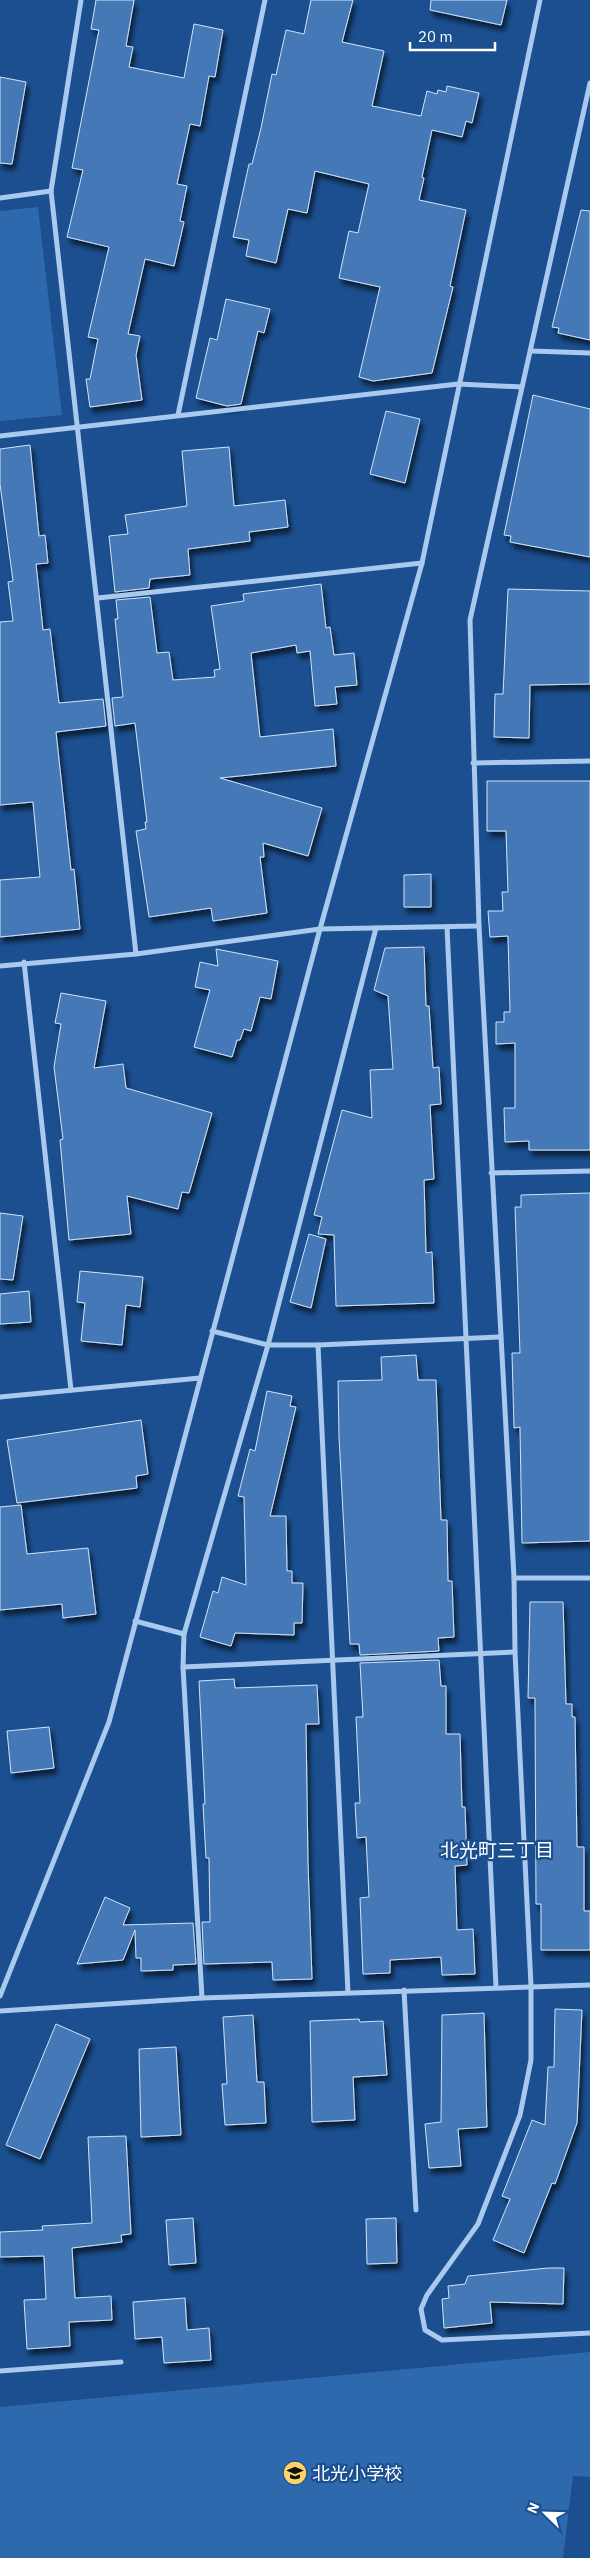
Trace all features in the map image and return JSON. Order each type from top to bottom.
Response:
[{"type":"street","points":[[81,0],[51,191],[98,598],[136,954]]},
{"type":"street","points":[[178,415],[265,0]]},
{"type":"street","points":[[0,1996],[109,1722],[320,928],[422,563],[540,0]]},
{"type":"street","points":[[590,83],[470,620],[479,926],[499,1337],[514,1578],[515,1652],[531,1986],[531,2060],[520,2114],[478,2224],[427,2295],[421,2309],[425,2330],[442,2340],[590,2333]]},
{"type":"street","points":[[0,198],[51,191]]},
{"type":"street","points":[[531,352],[590,353]]},
{"type":"street","points":[[0,436],[458,384],[522,386]]},
{"type":"street","points":[[98,598],[422,563]]},
{"type":"street","points":[[473,763],[590,761]]},
{"type":"street","points":[[0,966],[24,962],[136,954],[320,928],[479,926]]},
{"type":"street","points":[[447,927],[496,1987]]},
{"type":"street","points":[[202,1998],[183,1667],[184,1634],[268,1345],[376,928]]},
{"type":"street","points":[[24,962],[70,1390]]},
{"type":"street","points":[[491,1173],[590,1171]]},
{"type":"street","points":[[212,1331],[268,1345],[318,1345],[499,1337]]},
{"type":"street","points":[[318,1345],[348,1993]]},
{"type":"street","points":[[0,1398],[200,1378]]},
{"type":"street","points":[[514,1578],[590,1578]]},
{"type":"street","points":[[135,1621],[184,1634]]},
{"type":"street","points":[[183,1667],[515,1652]]},
{"type":"street","points":[[0,2011],[202,1998],[590,1985]]},
{"type":"street","points":[[404,1990],[416,2210]]},
{"type":"street","points":[[0,2371],[122,2362]]},
{"type":"shaded area","points":[[38,207],[62,415],[0,421],[0,211]]},
{"type":"shaded area","name":"北光小学校","points":[[590,2352],[590,2477],[573,2476],[563,2558],[0,2558],[0,2407]]},
{"type":"building","points":[[96,0],[134,0],[126,46],[133,47],[129,67],[184,78],[194,24],[223,30],[215,77],[209,76],[200,126],[190,124],[177,184],[187,186],[180,221],[184,222],[174,266],[145,259],[128,334],[140,336],[136,355],[142,400],[90,407],[86,379],[90,379],[98,339],[88,337],[109,247],[67,237],[83,170],[72,168],[99,30],[91,29]]},
{"type":"building","points":[[311,0],[353,0],[342,42],[384,51],[372,106],[421,116],[427,91],[437,94],[438,90],[446,92],[447,86],[479,93],[472,123],[466,121],[462,137],[432,130],[422,177],[424,178],[419,200],[466,210],[450,286],[453,287],[432,373],[373,381],[359,377],[380,287],[339,278],[349,231],[358,233],[369,184],[315,171],[307,213],[288,209],[276,263],[246,256],[249,240],[233,237],[249,164],[252,164],[261,128],[272,74],[276,75],[286,30],[304,34]]},
{"type":"building","points":[[431,0],[507,0],[501,25],[430,10]]},
{"type":"building","points":[[0,77],[26,82],[12,164],[0,163]]},
{"type":"building","points":[[581,210],[590,211],[590,340],[558,333],[559,328],[552,327]]},
{"type":"building","points":[[226,299],[270,309],[264,333],[258,331],[241,404],[227,406],[196,398],[210,338],[217,340]]},
{"type":"building","points":[[533,395],[590,409],[590,557],[510,542],[511,536],[504,535]]},
{"type":"building","points":[[386,411],[420,419],[405,483],[370,474]]},
{"type":"building","points":[[30,445],[39,536],[45,535],[48,563],[36,564],[43,630],[50,629],[59,703],[103,699],[106,726],[56,732],[71,870],[74,869],[80,929],[0,937],[0,880],[40,877],[33,802],[0,805],[0,622],[13,621],[8,582],[13,581],[0,484],[0,449]]},
{"type":"building","points":[[229,447],[234,506],[285,500],[288,527],[249,532],[250,541],[188,549],[190,575],[150,579],[149,588],[115,592],[109,536],[128,534],[125,515],[187,506],[182,451]]},
{"type":"building","points":[[321,584],[326,628],[330,627],[334,655],[354,653],[357,685],[335,687],[337,704],[315,706],[310,651],[297,653],[296,645],[251,653],[260,737],[333,729],[336,766],[220,778],[322,808],[308,856],[263,843],[264,857],[260,857],[267,913],[213,921],[211,908],[149,917],[136,831],[146,829],[145,822],[147,822],[135,723],[115,726],[112,698],[123,697],[115,619],[118,619],[116,600],[150,597],[157,653],[169,652],[173,680],[215,677],[214,670],[220,669],[211,606],[244,601],[243,594]]},
{"type":"building","points":[[508,589],[590,591],[590,684],[530,685],[529,738],[494,737],[495,694],[503,694]]},
{"type":"building","points":[[487,781],[590,781],[590,1150],[529,1150],[529,1141],[505,1142],[504,1108],[515,1108],[515,1043],[496,1044],[496,1022],[504,1022],[504,1012],[510,1012],[508,936],[490,937],[488,911],[503,911],[502,892],[508,892],[506,831],[487,831]]},
{"type":"building","points":[[431,874],[431,907],[404,907],[404,875]]},
{"type":"building","points":[[424,947],[426,1006],[429,1006],[433,1068],[439,1067],[441,1104],[430,1105],[434,1179],[424,1180],[426,1253],[432,1252],[434,1303],[336,1306],[334,1235],[318,1234],[322,1217],[314,1215],[342,1110],[372,1118],[370,1070],[393,1069],[388,996],[374,990],[385,948]]},
{"type":"building","points":[[216,949],[278,961],[271,999],[260,997],[251,1031],[244,1029],[240,1040],[237,1040],[232,1057],[194,1047],[210,990],[195,987],[200,962],[218,966]]},
{"type":"building","points":[[61,993],[106,1001],[94,1068],[123,1064],[126,1088],[212,1113],[189,1193],[182,1192],[178,1209],[127,1196],[131,1234],[69,1240],[60,1140],[63,1139],[54,1067],[61,1024],[55,1023]]},
{"type":"building","points":[[590,1193],[590,1541],[522,1543],[520,1427],[514,1428],[512,1353],[520,1353],[515,1207],[521,1207],[521,1195]]},
{"type":"building","points":[[0,1213],[23,1216],[13,1280],[0,1279]]},
{"type":"building","points":[[309,1234],[326,1239],[311,1308],[290,1302]]},
{"type":"building","points":[[80,1271],[143,1277],[140,1307],[126,1305],[122,1345],[81,1341],[85,1303],[77,1302]]},
{"type":"building","points":[[29,1291],[31,1322],[0,1324],[0,1294]]},
{"type":"building","points":[[416,1355],[418,1380],[436,1380],[441,1520],[447,1520],[448,1581],[452,1581],[454,1637],[438,1638],[439,1651],[360,1655],[359,1644],[350,1644],[339,1437],[338,1381],[382,1380],[381,1357]]},
{"type":"building","points":[[267,1391],[292,1396],[290,1406],[296,1407],[270,1516],[286,1516],[287,1571],[292,1571],[292,1583],[303,1583],[302,1623],[294,1623],[294,1635],[235,1633],[231,1646],[200,1637],[213,1591],[218,1593],[222,1577],[246,1585],[244,1497],[238,1496],[250,1449],[255,1451]]},
{"type":"building","points":[[141,1420],[148,1474],[136,1476],[137,1488],[17,1503],[7,1440]]},
{"type":"building","points":[[21,1505],[27,1554],[88,1548],[96,1614],[63,1618],[62,1604],[0,1610],[0,1507]]},
{"type":"building","points":[[530,1602],[563,1602],[566,1704],[572,1704],[572,1717],[575,1717],[577,1847],[584,1847],[584,1911],[590,1911],[590,1950],[541,1950],[541,1904],[536,1904],[535,1698],[528,1698]]},
{"type":"building","points":[[439,1660],[441,1686],[446,1686],[446,1734],[460,1734],[462,1807],[465,1807],[467,1865],[455,1866],[457,1930],[473,1929],[475,1974],[442,1975],[441,1957],[390,1960],[390,1973],[363,1974],[360,1898],[369,1897],[366,1837],[357,1838],[355,1803],[360,1803],[356,1717],[363,1717],[360,1663]]},
{"type":"building","points":[[234,1679],[235,1688],[317,1685],[319,1724],[306,1724],[312,1979],[273,1980],[272,1962],[204,1964],[202,1922],[210,1922],[209,1858],[206,1858],[199,1681]]},
{"type":"building","points":[[49,1727],[54,1768],[11,1773],[7,1731]]},
{"type":"building","points":[[105,1897],[130,1908],[123,1925],[193,1923],[196,1964],[173,1965],[173,1970],[141,1971],[141,1958],[136,1958],[135,1930],[123,1960],[77,1964]]},
{"type":"building","points":[[555,2009],[582,2010],[577,2123],[555,2184],[552,2183],[524,2253],[493,2240],[510,2199],[502,2196],[532,2120],[545,2125],[548,2067],[554,2067]]},
{"type":"building","points":[[484,2013],[487,2127],[458,2129],[461,2166],[429,2168],[425,2124],[441,2122],[442,2015]]},
{"type":"building","points":[[253,2015],[257,2082],[264,2082],[266,2123],[225,2125],[222,2084],[227,2084],[223,2017]]},
{"type":"building","points":[[359,2019],[360,2022],[383,2021],[387,2075],[353,2077],[355,2120],[312,2122],[310,2021]]},
{"type":"building","points":[[56,2024],[90,2039],[40,2159],[6,2145]]},
{"type":"building","points":[[176,2047],[181,2135],[141,2137],[139,2049]]},
{"type":"building","points":[[126,2136],[131,2234],[121,2235],[122,2242],[72,2248],[75,2298],[111,2296],[112,2320],[69,2322],[70,2346],[27,2349],[24,2300],[46,2299],[44,2256],[0,2257],[0,2232],[43,2230],[42,2226],[92,2223],[88,2137]]},
{"type":"building","points":[[193,2218],[196,2263],[169,2265],[166,2220]]},
{"type":"building","points":[[396,2218],[397,2263],[367,2264],[366,2219]]},
{"type":"building","points":[[564,2268],[563,2304],[490,2302],[492,2323],[444,2328],[442,2299],[449,2298],[448,2286],[465,2284],[468,2276]]},
{"type":"building","points":[[185,2298],[187,2330],[209,2328],[211,2360],[164,2363],[162,2337],[135,2339],[133,2302]]},
{"type":"place","name":"北光小学校","points":[[295,2473]]},
{"type":"district","name":"北光町三丁目","points":[[497,1850]]}]
